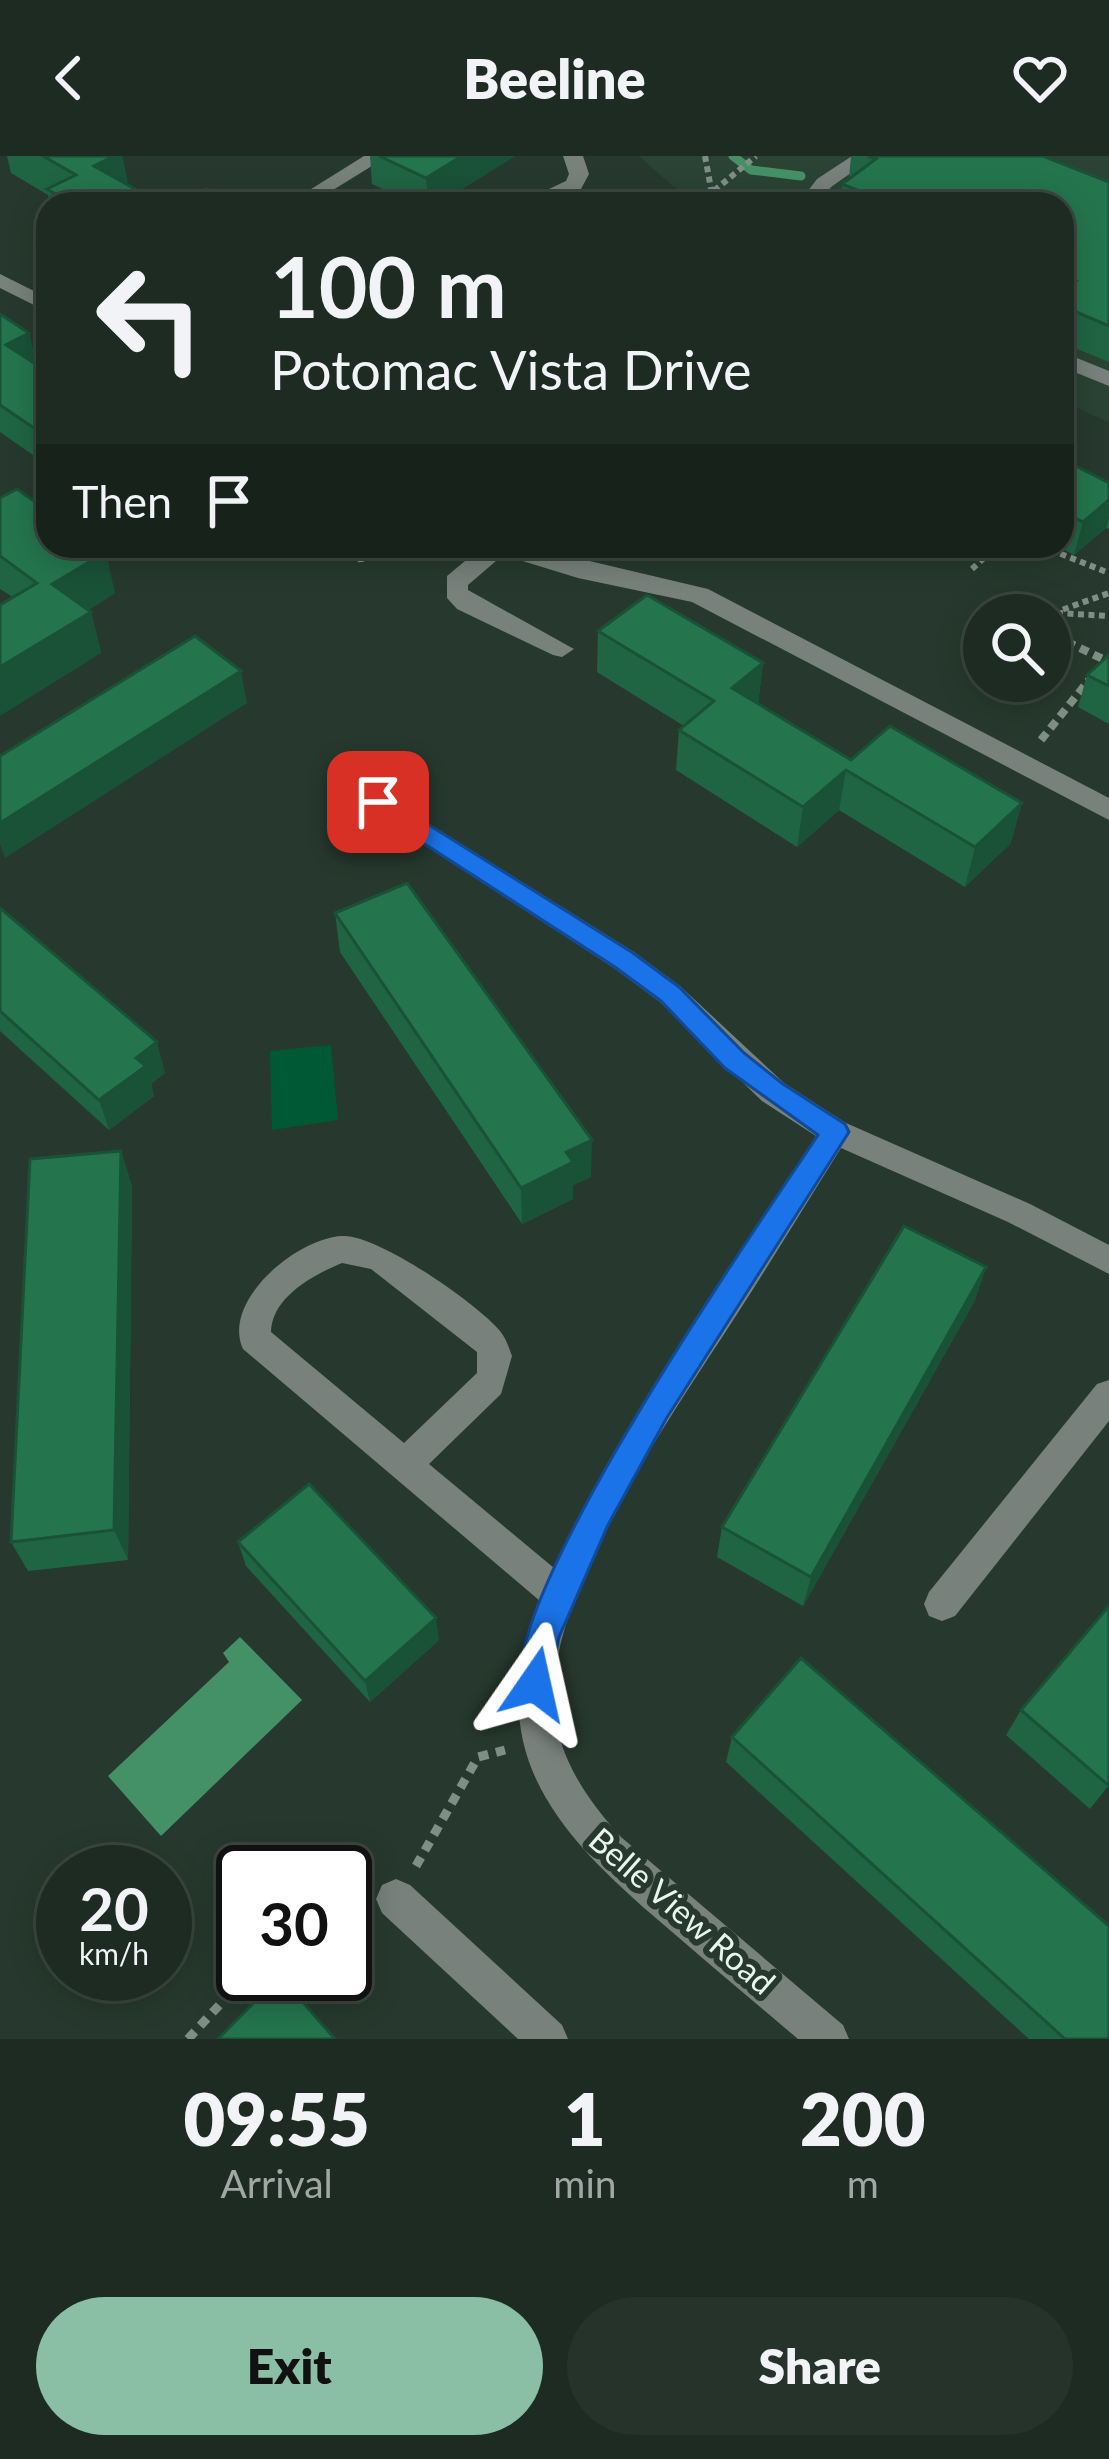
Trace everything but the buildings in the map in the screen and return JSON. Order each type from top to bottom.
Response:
[{"type":"street","points":[[317,192],[378,156]]},
{"type":"street","points":[[557,192],[574,185],[579,174],[573,156]]},
{"type":"street","points":[[817,192],[865,156]]},
{"type":"street","points":[[0,280],[36,300]]},
{"type":"street","points":[[1074,364],[1109,379]]},
{"type":"street","points":[[485,558],[456,582],[466,603],[562,649]]},
{"type":"street","points":[[538,558],[699,595],[1109,810]]},
{"type":"street","points":[[378,802],[624,960],[670,994],[760,1082],[835,1132],[1018,1213],[1109,1260]]},
{"type":"street","name":"Belle View Road","points":[[829,2039],[607,1851],[578,1819],[556,1783],[541,1739],[535,1684],[542,1636],[655,1409],[835,1132]]},
{"type":"street","points":[[405,1466],[489,1383],[496,1370],[496,1352],[488,1340],[380,1257],[342,1249],[318,1255],[257,1308],[251,1324],[255,1339],[405,1466],[560,1595]]},
{"type":"street","points":[[942,1604],[1109,1395]]},
{"type":"street","points":[[396,1899],[548,2039]]},
{"type":"path","points":[[705,156],[712,175],[711,191]]},
{"type":"path","points":[[711,191],[757,156]]},
{"type":"path","points":[[361,558],[361,562]]},
{"type":"path","points":[[972,569],[984,558]]},
{"type":"path","points":[[1071,558],[1109,573]]},
{"type":"path","points":[[1109,593],[1052,613],[1109,617]]},
{"type":"path","points":[[1041,740],[1108,660],[1071,643]]},
{"type":"path","points":[[396,1899],[478,1757],[541,1739]]},
{"type":"path","points":[[188,2039],[223,2001]]},
{"type":"shaded area","points":[[639,156],[1109,156],[1109,422],[1074,406],[1074,192],[683,192]]},
{"type":"shaded area","points":[[331,1045],[338,1120],[272,1130],[270,1051]]},
{"type":"shaded area","points":[[240,1637],[302,1700],[161,1836],[108,1776],[229,1662],[223,1653]]},
{"type":"waterway","points":[[733,156],[751,170],[801,176]]},
{"type":"route","points":[[378,802],[624,960],[670,994],[734,1060],[773,1092],[835,1132],[655,1409],[597,1514],[542,1636],[535,1684]]}]
